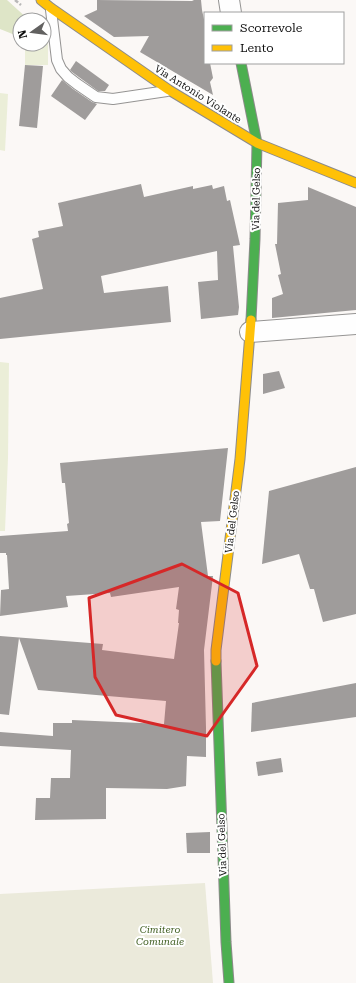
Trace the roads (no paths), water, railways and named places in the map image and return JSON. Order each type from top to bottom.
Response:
[{"type":"street","name":"Via Antonio Violante","points":[[41,0],[169,90],[257,143],[356,183]]},
{"type":"street","points":[[229,0],[231,12]]},
{"type":"street","name":"Via del Gelso","points":[[229,983],[226,942],[216,650],[240,459],[250,332],[255,239],[257,143],[241,64]]},
{"type":"street","points":[[250,332],[356,324]]},
{"type":"lane","points":[[51,8],[57,60],[60,69],[77,84],[96,97],[113,99],[169,90]]},
{"type":"park label","name":"Cimitero Comunale","points":[[160,934]]}]
